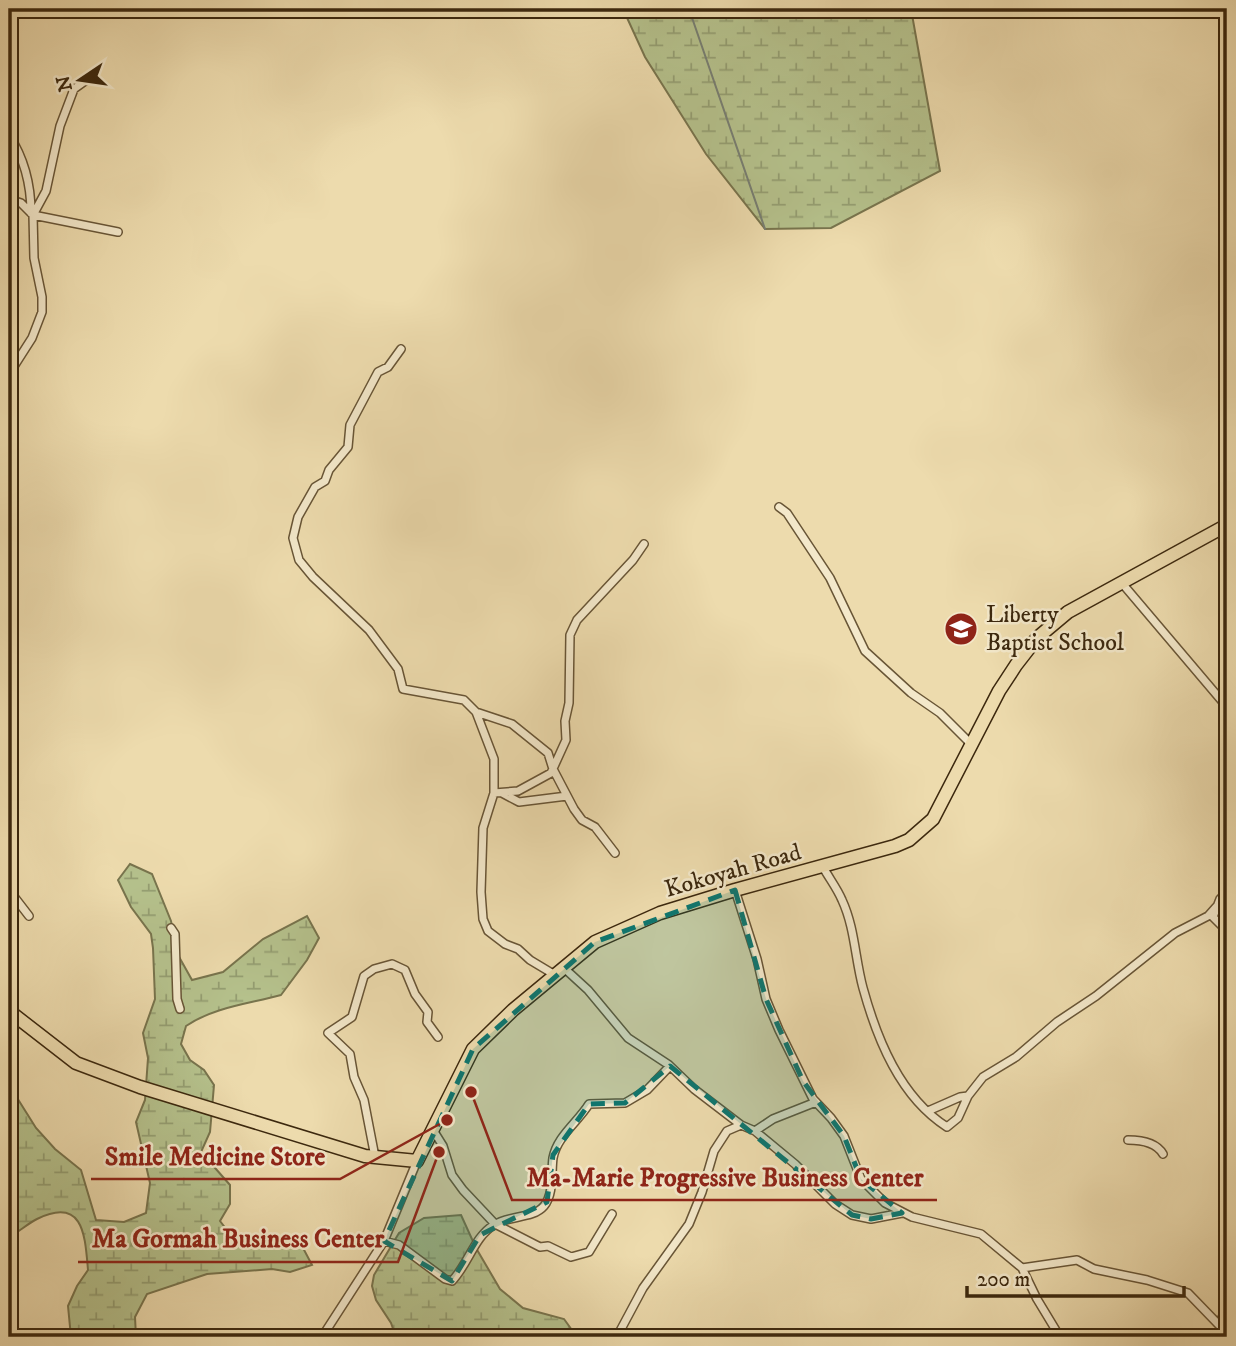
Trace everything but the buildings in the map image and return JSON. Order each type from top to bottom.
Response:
[{"type":"main road","name":"Kokoyah Road","points":[[417,1161],[473,1049],[501,1021],[595,942],[660,913],[895,846],[915,835],[933,819],[999,691],[1037,638],[1068,612],[1227,525]]},
{"type":"main road","points":[[9,1011],[76,1063],[183,1102],[375,1157],[417,1161]]},
{"type":"street","points":[[32,214],[46,191],[63,114],[74,89],[95,74]]},
{"type":"street","points":[[9,135],[31,187],[34,258],[42,297],[42,312],[32,338],[9,374]]},
{"type":"street","points":[[9,199],[21,203],[32,214],[118,232]]},
{"type":"street","points":[[401,349],[388,367],[378,372],[350,425],[348,447],[329,470],[325,481],[315,487],[298,517],[293,538],[299,560],[313,577],[369,629],[398,669],[403,689],[464,700],[476,712],[494,759],[498,793],[483,828],[481,892],[483,919],[488,931],[505,944],[518,949],[530,960],[560,972],[588,990],[628,1038],[670,1066],[694,1089],[741,1125],[755,1131],[852,1215],[871,1219],[902,1213]]},
{"type":"street","points":[[779,506],[787,513],[830,578],[865,651],[911,693],[940,713],[971,744]]},
{"type":"street","points":[[498,793],[519,790],[551,773],[566,740],[570,635],[577,620],[633,561],[643,544]]},
{"type":"street","points":[[1121,582],[1227,707]]},
{"type":"street","points":[[476,712],[512,724],[548,753],[566,796],[582,820],[595,827],[615,853]]},
{"type":"street","points":[[498,793],[519,802],[566,796]]},
{"type":"street","points":[[823,867],[842,900],[853,933],[863,986],[892,1066],[908,1090],[947,1127],[958,1118],[968,1096],[983,1077],[1016,1056],[1175,933],[1208,916],[1227,892]]},
{"type":"street","points":[[735,890],[757,959],[766,999],[803,1081],[816,1102],[844,1136],[861,1179],[885,1203],[902,1213],[981,1234],[1022,1268],[1037,1300],[1060,1337]]},
{"type":"street","points":[[9,891],[29,916]]},
{"type":"street","points":[[1216,907],[1213,917],[1227,931]]},
{"type":"street","points":[[171,928],[175,934],[177,999],[180,1009]]},
{"type":"street","points":[[375,1157],[364,1100],[354,1077],[350,1054],[328,1033],[352,1017],[364,976],[374,969],[392,964],[405,970],[415,993],[428,1012],[427,1022],[438,1037]]},
{"type":"street","points":[[384,1241],[399,1245],[445,1279],[452,1281],[471,1256],[480,1236],[495,1224],[530,1214],[541,1209],[547,1202],[554,1155],[561,1139],[589,1104],[625,1103],[648,1090],[670,1066]]},
{"type":"street","points":[[928,1111],[968,1096]]},
{"type":"street","points":[[755,1131],[773,1119],[816,1102]]},
{"type":"street","points":[[619,1337],[643,1287],[689,1224],[714,1151],[727,1132],[741,1125]]},
{"type":"street","points":[[432,1129],[443,1146],[453,1175],[495,1224],[540,1247],[548,1246],[571,1257],[589,1252],[612,1214]]},
{"type":"street","points":[[1128,1139],[1140,1140],[1161,1149],[1163,1154]]},
{"type":"street","name":"Kokoyah Road","points":[[322,1337],[384,1241],[417,1161]]},
{"type":"street","points":[[1022,1268],[1077,1260],[1094,1269],[1128,1275],[1188,1293],[1219,1325],[1227,1306]]},
{"type":"highlighted area","points":[[735,890],[766,999],[803,1081],[844,1136],[861,1179],[902,1213],[871,1219],[852,1215],[670,1066],[625,1103],[589,1104],[553,1155],[547,1202],[480,1235],[452,1281],[384,1241],[473,1049],[595,942]]},
{"type":"green space","points":[[623,9],[911,9],[940,171],[831,228],[765,229],[706,154],[645,57]]},
{"type":"green space","points":[[130,864],[152,874],[171,921],[178,955],[192,980],[223,972],[263,939],[307,916],[319,938],[307,960],[281,995],[208,1014],[186,1026],[181,1044],[190,1060],[204,1070],[214,1085],[210,1132],[201,1152],[230,1185],[230,1204],[220,1221],[230,1234],[302,1246],[312,1265],[290,1272],[272,1269],[207,1274],[147,1294],[135,1317],[136,1337],[71,1337],[68,1306],[88,1270],[83,1233],[73,1216],[64,1212],[37,1219],[9,1237],[9,1085],[36,1128],[55,1149],[81,1170],[96,1220],[124,1222],[146,1213],[150,1183],[136,1122],[145,1100],[148,1058],[143,1033],[155,999],[153,948],[151,934],[131,907],[118,880]]},
{"type":"green space","points":[[461,1215],[476,1248],[500,1289],[523,1308],[564,1319],[577,1337],[396,1337],[391,1323],[376,1300],[372,1286],[374,1275],[399,1233],[424,1218]]},
{"type":"waterway","points":[[689,9],[765,229]]},
{"type":"place","name":"Liberty Baptist School","points":[[961,629]]},
{"type":"place","name":"Ma-Marie Progressive Business Center","points":[[471,1092]]},
{"type":"place","name":"Smile Medicine Store","points":[[447,1120]]},
{"type":"place","name":"Ma Gormah Business Center","points":[[439,1152]]}]
